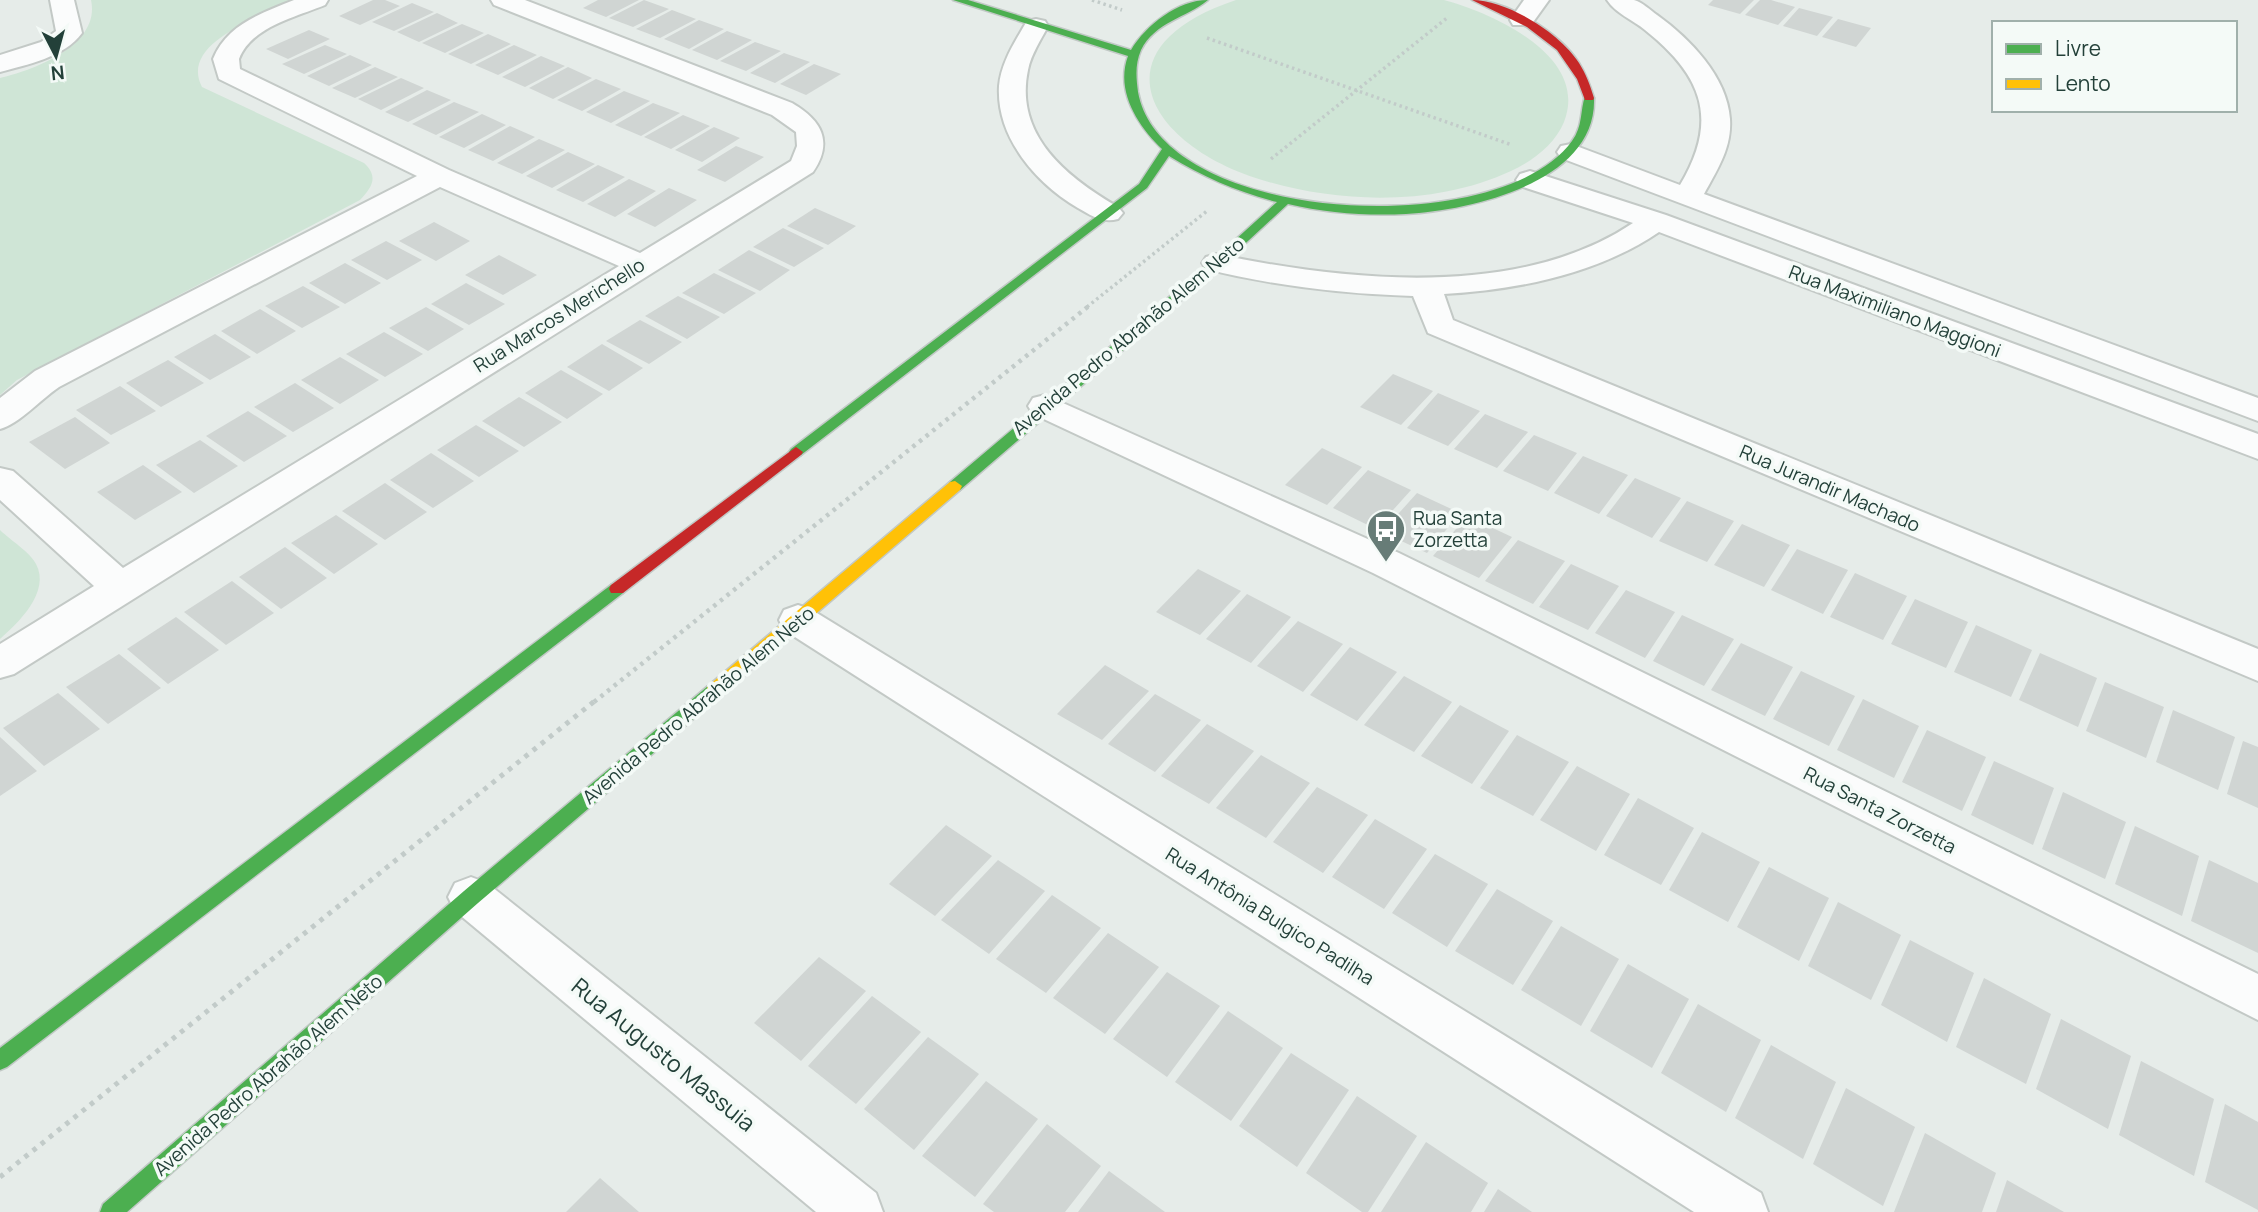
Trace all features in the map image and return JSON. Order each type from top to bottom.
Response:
[{"type":"street","points":[[0,64],[50,47],[69,33],[62,0]]},
{"type":"street","points":[[316,0],[250,29],[235,40],[226,51],[223,63],[228,73],[439,176],[640,264]]},
{"type":"street","name":"Rua Marcos Merichello","points":[[0,663],[640,264],[803,166],[812,149],[811,133],[801,119],[782,109],[503,0]]},
{"type":"street","points":[[958,0],[1132,54]]},
{"type":"street","points":[[1203,0],[1160,22],[1132,54],[1128,80],[1130,98],[1137,115],[1168,149],[1191,165],[1238,186],[1286,200],[1361,209],[1436,207],[1503,191],[1530,180],[1565,157],[1589,117],[1590,100],[1585,82],[1562,48],[1521,20],[1477,0]]},
{"type":"street","points":[[1521,20],[1537,0]]},
{"type":"street","points":[[1619,0],[1651,21],[1684,52],[1710,93],[1716,117],[1716,140],[1687,198]]},
{"type":"street","points":[[1035,26],[1014,72],[1016,116],[1026,140],[1042,164],[1065,187],[1108,214]]},
{"type":"street","points":[[0,1060],[1108,214],[1143,186],[1168,149]]},
{"type":"street","points":[[1565,157],[1687,198],[2258,410]]},
{"type":"street","points":[[0,418],[19,398],[47,379],[439,176]]},
{"type":"street","name":"Rua Maximiliano Maggioni","points":[[1530,180],[1656,221],[2258,447]]},
{"type":"street","name":"Avenida Pedro Abrahão Alem Neto","points":[[111,1212],[471,897],[1045,406],[1217,263],[1286,200]]},
{"type":"street","points":[[1217,263],[1319,283],[1426,287],[1465,284],[1548,268],[1612,248],[1656,221]]},
{"type":"street","name":"Rua Jurandir Machado","points":[[1426,287],[1439,326],[2258,666]]},
{"type":"street","name":"Rua Santa Zorzetta","points":[[1045,406],[1386,563],[2258,998]]},
{"type":"street","points":[[0,480],[121,588]]},
{"type":"street","name":"Rua Antônia Bulgico Padilha","points":[[798,620],[1742,1212]]},
{"type":"street","name":"Rua Augusto Massuia","points":[[471,897],[857,1212]]},
{"type":"path","points":[[1093,0],[1356,90],[1565,157]]},
{"type":"path","points":[[0,1177],[1449,16]]},
{"type":"green space","points":[[91,0],[298,0],[248,22],[214,43],[203,56],[198,71],[202,87],[364,163],[369,168],[372,182],[360,200],[17,380],[0,395],[0,78],[46,62],[76,42],[86,30],[91,16]]},
{"type":"green space","points":[[1236,0],[1444,0],[1464,6],[1510,27],[1532,41],[1550,58],[1563,77],[1568,98],[1564,122],[1549,145],[1527,162],[1511,171],[1451,191],[1388,198],[1355,197],[1323,194],[1262,180],[1222,164],[1189,144],[1165,120],[1152,95],[1151,69],[1163,43],[1191,20]]},
{"type":"green space","points":[[0,530],[36,564],[39,585],[36,596],[23,616],[0,639]]},
{"type":"building","points":[[373,0],[385,0],[400,6],[360,25],[339,16]]},
{"type":"building","points":[[598,0],[639,0],[606,17],[583,8]]},
{"type":"building","points":[[644,0],[669,9],[633,27],[609,18]]},
{"type":"building","points":[[1713,0],[1754,0],[1740,14],[1708,5]]},
{"type":"building","points":[[1760,0],[1771,0],[1795,7],[1778,25],[1745,15]]},
{"type":"building","points":[[412,3],[434,12],[394,31],[372,22]]},
{"type":"building","points":[[1799,8],[1833,17],[1817,36],[1783,26]]},
{"type":"building","points":[[672,10],[696,19],[660,38],[636,29]]},
{"type":"building","points":[[437,13],[458,23],[419,42],[397,32]]},
{"type":"building","points":[[1838,19],[1871,28],[1856,47],[1822,37]]},
{"type":"building","points":[[699,20],[724,29],[689,49],[664,39]]},
{"type":"building","points":[[462,24],[484,33],[445,53],[422,43]]},
{"type":"building","points":[[309,30],[330,39],[288,59],[266,49]]},
{"type":"building","points":[[727,31],[752,40],[717,60],[692,50]]},
{"type":"building","points":[[488,34],[511,44],[471,64],[448,54]]},
{"type":"building","points":[[755,42],[781,51],[746,71],[720,61]]},
{"type":"building","points":[[325,45],[347,54],[304,74],[282,64]]},
{"type":"building","points":[[514,45],[537,55],[498,75],[475,65]]},
{"type":"building","points":[[784,53],[810,62],[775,83],[750,73]]},
{"type":"building","points":[[350,55],[372,65],[329,86],[307,76]]},
{"type":"building","points":[[541,56],[565,66],[525,87],[502,77]]},
{"type":"building","points":[[814,64],[841,74],[806,95],[780,84]]},
{"type":"building","points":[[375,67],[398,77],[355,98],[332,88]]},
{"type":"building","points":[[568,67],[592,78],[553,99],[529,88]]},
{"type":"building","points":[[401,78],[424,88],[381,110],[358,99]]},
{"type":"building","points":[[596,79],[621,89],[582,111],[557,100]]},
{"type":"building","points":[[427,90],[451,100],[408,122],[385,112]]},
{"type":"building","points":[[624,91],[650,101],[611,123],[586,112]]},
{"type":"building","points":[[454,102],[479,112],[436,135],[412,124]]},
{"type":"building","points":[[653,103],[680,113],[641,136],[615,125]]},
{"type":"building","points":[[482,114],[506,125],[464,148],[439,137]]},
{"type":"building","points":[[683,115],[710,126],[671,149],[644,137]]},
{"type":"building","points":[[510,126],[535,137],[493,161],[468,150]]},
{"type":"building","points":[[714,127],[740,138],[702,162],[675,150]]},
{"type":"building","points":[[539,139],[565,150],[522,174],[497,163]]},
{"type":"building","points":[[736,146],[764,157],[725,182],[697,170]]},
{"type":"building","points":[[568,152],[595,164],[552,188],[526,176]]},
{"type":"building","points":[[598,165],[625,177],[583,202],[556,190]]},
{"type":"building","points":[[629,179],[656,191],[615,217],[587,204]]},
{"type":"building","points":[[669,188],[697,200],[655,227],[627,214]]},
{"type":"building","points":[[815,208],[856,226],[828,245],[787,226]]},
{"type":"building","points":[[434,222],[470,241],[436,261],[399,241]]},
{"type":"building","points":[[783,228],[824,248],[794,267],[753,247]]},
{"type":"building","points":[[386,241],[422,260],[387,280],[351,260]]},
{"type":"building","points":[[749,250],[790,270],[760,291],[718,270]]},
{"type":"building","points":[[499,255],[537,275],[503,295],[465,275]]},
{"type":"building","points":[[345,263],[381,283],[345,304],[309,283]]},
{"type":"building","points":[[714,273],[756,293],[724,314],[682,293]]},
{"type":"building","points":[[466,283],[505,304],[469,325],[431,304]]},
{"type":"building","points":[[303,286],[340,307],[302,328],[265,306]]},
{"type":"building","points":[[678,296],[720,317],[687,339],[645,316]]},
{"type":"building","points":[[426,307],[464,329],[428,351],[389,328]]},
{"type":"building","points":[[260,309],[296,331],[257,354],[221,331]]},
{"type":"building","points":[[640,320],[682,342],[649,364],[606,341]]},
{"type":"building","points":[[384,332],[423,354],[385,377],[346,354]]},
{"type":"building","points":[[215,334],[251,357],[210,380],[174,357]]},
{"type":"building","points":[[602,344],[643,368],[609,391],[567,367]]},
{"type":"building","points":[[340,357],[379,380],[340,404],[301,380]]},
{"type":"building","points":[[168,360],[204,383],[161,407],[126,383]]},
{"type":"building","points":[[561,370],[603,394],[567,419],[525,393]]},
{"type":"building","points":[[1393,374],[1433,391],[1401,425],[1360,407]]},
{"type":"building","points":[[295,383],[334,408],[293,432],[254,407]]},
{"type":"building","points":[[120,386],[156,411],[111,435],[76,410]]},
{"type":"building","points":[[1438,393],[1480,411],[1448,446],[1407,428]]},
{"type":"building","points":[[519,397],[562,422],[524,447],[482,421]]},
{"type":"building","points":[[248,411],[287,436],[244,462],[206,436]]},
{"type":"building","points":[[1485,414],[1528,432],[1497,468],[1454,449]]},
{"type":"building","points":[[75,417],[110,443],[65,469],[29,442]]},
{"type":"building","points":[[476,425],[519,451],[479,477],[437,450]]},
{"type":"building","points":[[1534,435],[1577,453],[1548,491],[1503,471]]},
{"type":"building","points":[[200,440],[238,466],[194,493],[156,465]]},
{"type":"building","points":[[1322,448],[1362,467],[1327,505],[1285,485]]},
{"type":"building","points":[[431,453],[474,481],[433,508],[390,480]]},
{"type":"building","points":[[1583,456],[1628,475],[1599,514],[1554,493]]},
{"type":"building","points":[[143,465],[182,492],[135,520],[97,492]]},
{"type":"building","points":[[1368,470],[1411,490],[1376,529],[1333,508]]},
{"type":"building","points":[[1635,478],[1681,498],[1652,538],[1606,516]]},
{"type":"building","points":[[385,483],[427,512],[385,540],[342,511]]},
{"type":"building","points":[[1417,493],[1460,513],[1427,553],[1382,532]]},
{"type":"building","points":[[1687,501],[1734,521],[1707,562],[1659,541]]},
{"type":"building","points":[[336,515],[378,544],[334,574],[291,543]]},
{"type":"building","points":[[1467,516],[1512,537],[1479,578],[1433,556]]},
{"type":"building","points":[[1742,524],[1790,545],[1764,587],[1714,565]]},
{"type":"building","points":[[1518,540],[1565,561],[1533,604],[1485,581]]},
{"type":"building","points":[[285,547],[327,578],[281,609],[239,577]]},
{"type":"building","points":[[1797,549],[1848,570],[1823,614],[1771,590]]},
{"type":"building","points":[[1571,564],[1619,586],[1588,630],[1539,607]]},
{"type":"building","points":[[1198,569],[1241,591],[1200,635],[1156,612]]},
{"type":"building","points":[[1855,573],[1907,596],[1883,640],[1830,617]]},
{"type":"building","points":[[232,581],[274,613],[226,645],[184,612]]},
{"type":"building","points":[[1626,590],[1675,612],[1645,658],[1595,633]]},
{"type":"building","points":[[1247,594],[1291,617],[1251,663],[1206,639]]},
{"type":"building","points":[[1915,599],[1968,622],[1946,668],[1891,644]]},
{"type":"building","points":[[1682,615],[1734,639],[1704,686],[1653,661]]},
{"type":"building","points":[[176,617],[219,650],[168,684],[127,649]]},
{"type":"building","points":[[1298,621],[1343,644],[1303,692],[1257,666]]},
{"type":"building","points":[[1976,625],[2032,650],[2011,697],[1954,672]]},
{"type":"building","points":[[1741,643],[1793,667],[1765,716],[1711,690]]},
{"type":"building","points":[[1350,647],[1397,672],[1357,721],[1310,695]]},
{"type":"building","points":[[2040,653],[2097,678],[2078,727],[2019,700]]},
{"type":"building","points":[[119,654],[161,688],[108,724],[66,687]]},
{"type":"building","points":[[1105,665],[1149,691],[1102,740],[1057,714]]},
{"type":"building","points":[[1801,671],[1855,696],[1829,746],[1773,719]]},
{"type":"building","points":[[1404,676],[1452,702],[1414,752],[1364,725]]},
{"type":"building","points":[[2105,682],[2164,707],[2146,758],[2086,731]]},
{"type":"building","points":[[58,693],[100,729],[44,766],[3,728]]},
{"type":"building","points":[[1155,694],[1201,720],[1155,772],[1108,744]]},
{"type":"building","points":[[1863,699],[1919,726],[1894,778],[1837,750]]},
{"type":"building","points":[[1460,705],[1509,731],[1472,784],[1421,756]]},
{"type":"building","points":[[2173,710],[2235,737],[2218,790],[2156,762]]},
{"type":"building","points":[[1207,724],[1254,751],[1209,804],[1161,776]]},
{"type":"building","points":[[1927,730],[1986,757],[1962,811],[1902,782]]},
{"type":"building","points":[[1517,735],[1569,762],[1533,816],[1480,788]]},
{"type":"building","points":[[0,737],[37,771],[0,796]]},
{"type":"building","points":[[2243,741],[2258,747],[2258,808],[2227,794]]},
{"type":"building","points":[[1261,755],[1310,783],[1266,838],[1216,808]]},
{"type":"building","points":[[1994,761],[2054,788],[2033,845],[1971,815]]},
{"type":"building","points":[[1577,766],[1630,794],[1596,851],[1540,820]]},
{"type":"building","points":[[1317,787],[1368,815],[1323,873],[1273,842]]},
{"type":"building","points":[[2063,792],[2126,822],[2105,879],[2042,849]]},
{"type":"building","points":[[1638,798],[1694,828],[1661,885],[1604,855]]},
{"type":"building","points":[[1375,819],[1427,849],[1384,909],[1332,877]]},
{"type":"building","points":[[946,825],[992,856],[935,916],[889,884]]},
{"type":"building","points":[[2135,826],[2199,856],[2182,916],[2115,884]]},
{"type":"building","points":[[1702,832],[1760,862],[1728,922],[1669,890]]},
{"type":"building","points":[[1435,854],[1488,884],[1447,947],[1392,913]]},
{"type":"building","points":[[998,860],[1045,891],[989,954],[941,920]]},
{"type":"building","points":[[2209,860],[2258,883],[2258,953],[2191,921]]},
{"type":"building","points":[[1769,867],[1829,898],[1799,961],[1737,927]]},
{"type":"building","points":[[1497,889],[1553,921],[1513,985],[1455,951]]},
{"type":"building","points":[[1052,895],[1101,928],[1046,993],[996,959]]},
{"type":"building","points":[[1838,902],[1901,935],[1871,1000],[1808,966]]},
{"type":"building","points":[[1561,926],[1619,959],[1581,1026],[1521,990]]},
{"type":"building","points":[[1108,933],[1159,967],[1105,1034],[1053,998]]},
{"type":"building","points":[[1910,940],[1974,973],[1947,1042],[1881,1005]]},
{"type":"building","points":[[819,957],[866,991],[801,1061],[754,1023]]},
{"type":"building","points":[[1628,964],[1689,999],[1652,1068],[1590,1031]]},
{"type":"building","points":[[1167,972],[1220,1006],[1167,1077],[1113,1039]]},
{"type":"building","points":[[1984,978],[2051,1014],[2026,1084],[1956,1047]]},
{"type":"building","points":[[872,996],[921,1032],[856,1104],[808,1066]]},
{"type":"building","points":[[1698,1004],[1761,1040],[1726,1112],[1661,1073]]},
{"type":"building","points":[[1228,1011],[1283,1048],[1231,1121],[1175,1082]]},
{"type":"building","points":[[2061,1019],[2131,1056],[2108,1129],[2036,1089]]},
{"type":"building","points":[[928,1037],[979,1074],[914,1150],[864,1109]]},
{"type":"building","points":[[1771,1045],[1836,1082],[1803,1159],[1735,1118]]},
{"type":"building","points":[[1291,1053],[1349,1090],[1297,1167],[1239,1126]]},
{"type":"building","points":[[2141,1061],[2214,1099],[2194,1176],[2119,1135]]},
{"type":"building","points":[[986,1081],[1038,1119],[975,1197],[922,1156]]},
{"type":"building","points":[[1846,1088],[1915,1127],[1883,1206],[1813,1164]]},
{"type":"building","points":[[1357,1096],[1417,1136],[1368,1212],[1362,1212],[1306,1173]]},
{"type":"building","points":[[2225,1104],[2258,1122],[2258,1210],[2205,1182]]},
{"type":"building","points":[[1047,1124],[1101,1166],[1065,1212],[994,1212],[983,1204]]},
{"type":"building","points":[[1925,1133],[1996,1173],[1982,1212],[1894,1212]]},
{"type":"building","points":[[1426,1142],[1488,1183],[1471,1212],[1381,1212]]},
{"type":"building","points":[[1109,1171],[1165,1212],[1078,1212]]},
{"type":"building","points":[[600,1178],[639,1212],[566,1212]]},
{"type":"building","points":[[2007,1180],[2064,1212],[1996,1212]]},
{"type":"building","points":[[1498,1189],[1532,1212],[1484,1212]]},
{"type":"traffic: fast","points":[[958,0],[1132,54]]},
{"type":"traffic: fast","points":[[1203,0],[1166,19],[1154,28],[1137,48],[1130,75],[1135,105],[1150,131],[1172,153],[1200,170],[1264,195],[1324,207],[1378,211],[1432,208],[1485,196],[1536,176],[1567,154],[1587,123],[1589,98]]},
{"type":"traffic: fast","points":[[796,452],[1143,186],[1168,149]]},
{"type":"traffic: fast","points":[[955,486],[1217,263],[1286,200]]},
{"type":"traffic: fast","points":[[0,1060],[617,589]]},
{"type":"traffic: fast","points":[[111,1212],[471,897],[714,691]]},
{"type":"traffic: slow","points":[[714,691],[955,486]]},
{"type":"traffic: jam","points":[[1477,0],[1530,25],[1561,48],[1583,79],[1589,98]]},
{"type":"traffic: jam","points":[[617,589],[796,452]]},
{"type":"place","name":"Rua Santa Zorzetta","points":[[1386,563]]}]
